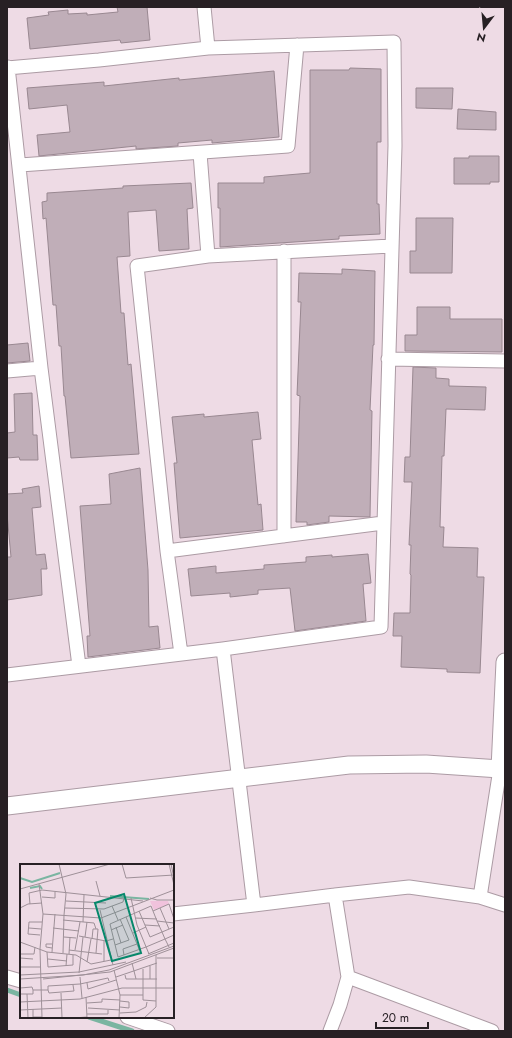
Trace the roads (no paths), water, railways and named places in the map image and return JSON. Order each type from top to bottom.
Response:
[{"type":"street","points":[[204,7],[208,48]]},
{"type":"street","points":[[7,675],[223,649],[381,627],[395,146],[394,42],[208,48],[8,68],[20,165],[41,368],[79,666]]},
{"type":"street","points":[[20,165],[288,146],[297,45]]},
{"type":"street","points":[[200,153],[208,256]]},
{"type":"street","points":[[181,654],[167,551],[137,266],[208,256],[284,250],[391,246]]},
{"type":"street","points":[[284,250],[284,536]]},
{"type":"street","points":[[388,359],[505,361]]},
{"type":"street","points":[[7,371],[41,368]]},
{"type":"street","points":[[167,551],[383,523]]},
{"type":"street","points":[[223,649],[240,779],[254,905]]},
{"type":"street","points":[[480,897],[502,770],[505,662]]},
{"type":"street","points":[[7,806],[349,765],[426,764],[502,770]]},
{"type":"street","points":[[174,914],[409,888],[480,897],[505,905]]},
{"type":"street","points":[[330,1031],[340,1005],[348,977],[335,895]]},
{"type":"street","points":[[7,977],[20,981]]},
{"type":"street","points":[[348,977],[492,1031]]},
{"type":"street","points":[[130,1018],[168,1031]]},
{"type":"waterway","points":[[7,990],[20,995]]},
{"type":"waterway","points":[[92,1018],[132,1031]]}]
